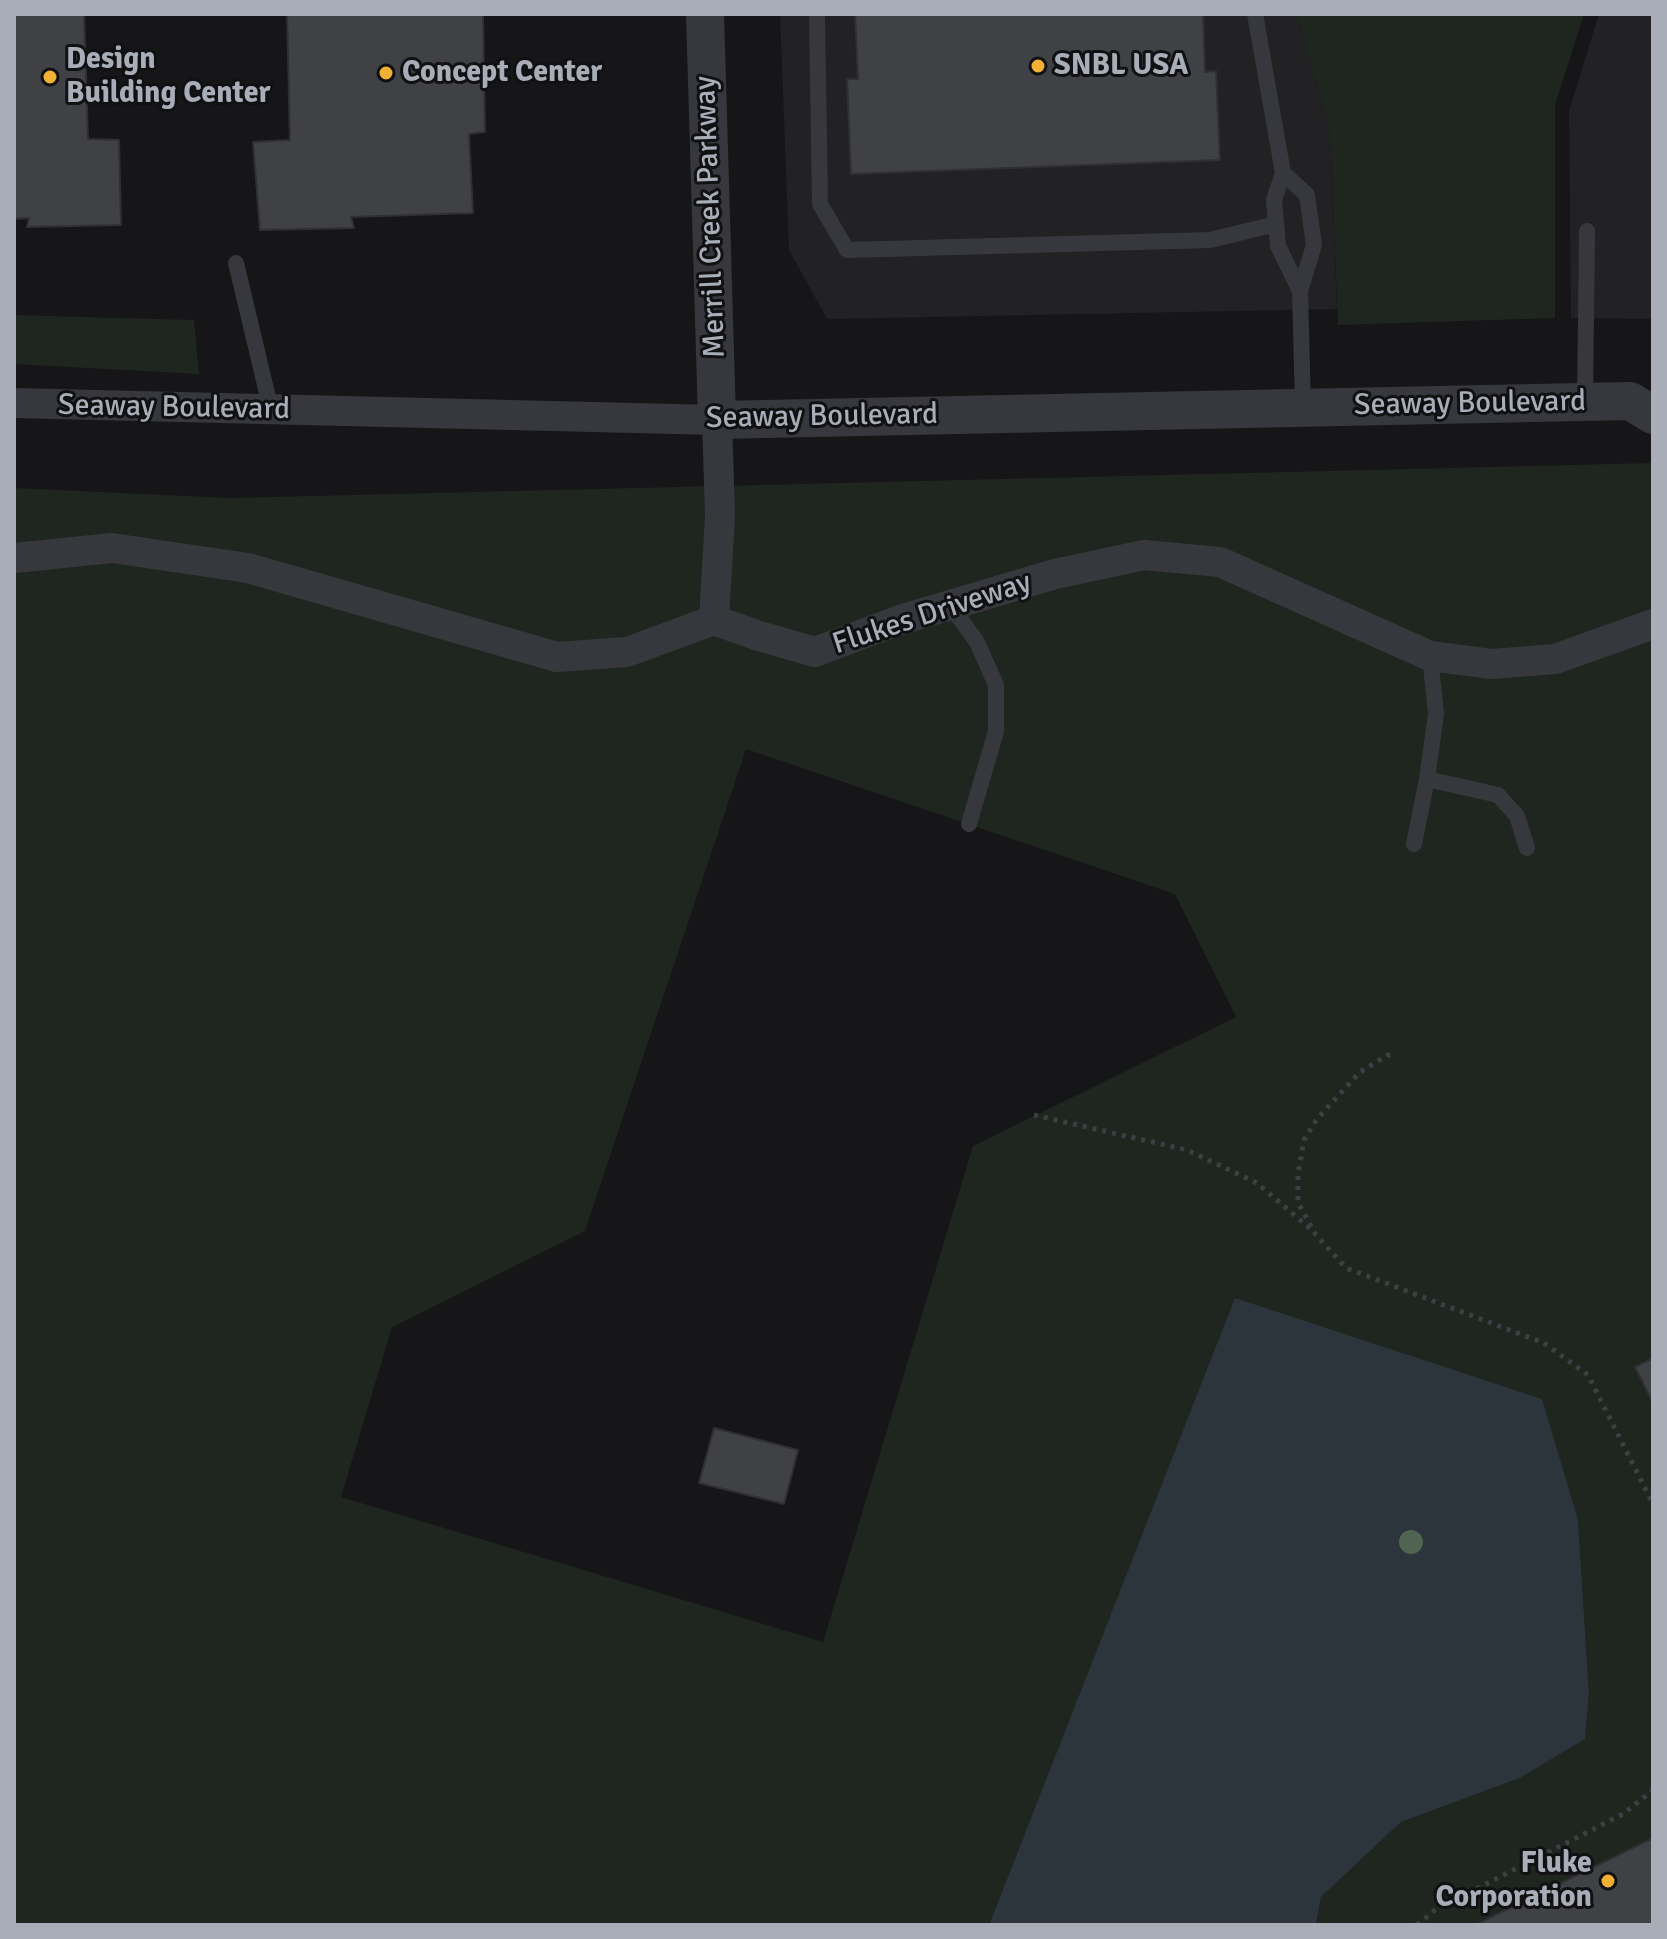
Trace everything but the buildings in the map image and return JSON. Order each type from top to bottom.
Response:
[{"type":"street","name":"Merrill Creek Parkway","points":[[705,14],[717,420]]},
{"type":"street","name":"Seaway Boulevard","points":[[14,403],[717,420],[1645,399]]},
{"type":"street","points":[[14,558],[112,548],[248,568],[557,657],[627,652],[714,620],[720,516],[717,420]]},
{"type":"street","name":"Flukes Driveway","points":[[714,620],[815,652],[900,620],[1055,574],[1144,555],[1220,562],[1430,656],[1492,664],[1555,659],[1653,624]]},
{"type":"lane","points":[[817,14],[820,204],[847,250],[1210,240],[1276,224]]},
{"type":"lane","points":[[1255,14],[1283,173],[1274,200],[1278,246],[1300,291]]},
{"type":"lane","points":[[1283,173],[1307,195],[1314,245],[1300,291],[1303,407]]},
{"type":"lane","points":[[1585,401],[1587,231]]},
{"type":"lane","points":[[236,263],[271,410]]},
{"type":"lane","points":[[950,605],[977,642],[996,685],[996,731],[969,824]]},
{"type":"lane","points":[[1414,844],[1436,714],[1430,656]]},
{"type":"lane","points":[[1427,779],[1498,795],[1517,816],[1527,848]]},
{"type":"path","points":[[1316,1235],[1298,1203],[1298,1174],[1304,1140],[1317,1119],[1360,1072],[1390,1054]]},
{"type":"path","points":[[1034,1115],[1187,1150],[1257,1183],[1316,1235],[1346,1268],[1544,1343],[1588,1375],[1653,1504]]},
{"type":"path","points":[[1417,1925],[1435,1910],[1623,1814],[1653,1790]]},
{"type":"shaded area","points":[[780,14],[1296,14],[1330,131],[1337,309],[827,319],[789,250]]},
{"type":"shaded area","points":[[1296,14],[1584,14],[1555,105],[1555,318],[1338,325],[1330,131]]},
{"type":"shaded area","points":[[1599,14],[1653,14],[1653,319],[1571,318],[1569,111]]},
{"type":"shaded area","points":[[14,315],[194,320],[199,374],[14,364]]},
{"type":"shaded area","points":[[1653,463],[1653,1925],[1316,1925],[1321,1897],[1401,1822],[1520,1778],[1585,1739],[1589,1693],[1578,1520],[1236,1298],[989,1925],[14,1925],[14,488],[230,498]],"holes":[[[746,749],[1175,894],[1236,1017],[973,1146],[823,1642],[341,1497],[392,1327],[585,1231]]]},
{"type":"shaded area","points":[[1235,1298],[1542,1399],[1578,1520],[1589,1693],[1585,1739],[1520,1778],[1401,1822],[1321,1897],[1316,1925],[989,1925]]},
{"type":"place","name":"SNBL USA","points":[[1038,66]]},
{"type":"place","name":"Concept Center","points":[[386,73]]},
{"type":"place","name":"Design Building Center","points":[[50,77]]},
{"type":"place","name":"Fluke Corporation","points":[[1608,1881]]}]
